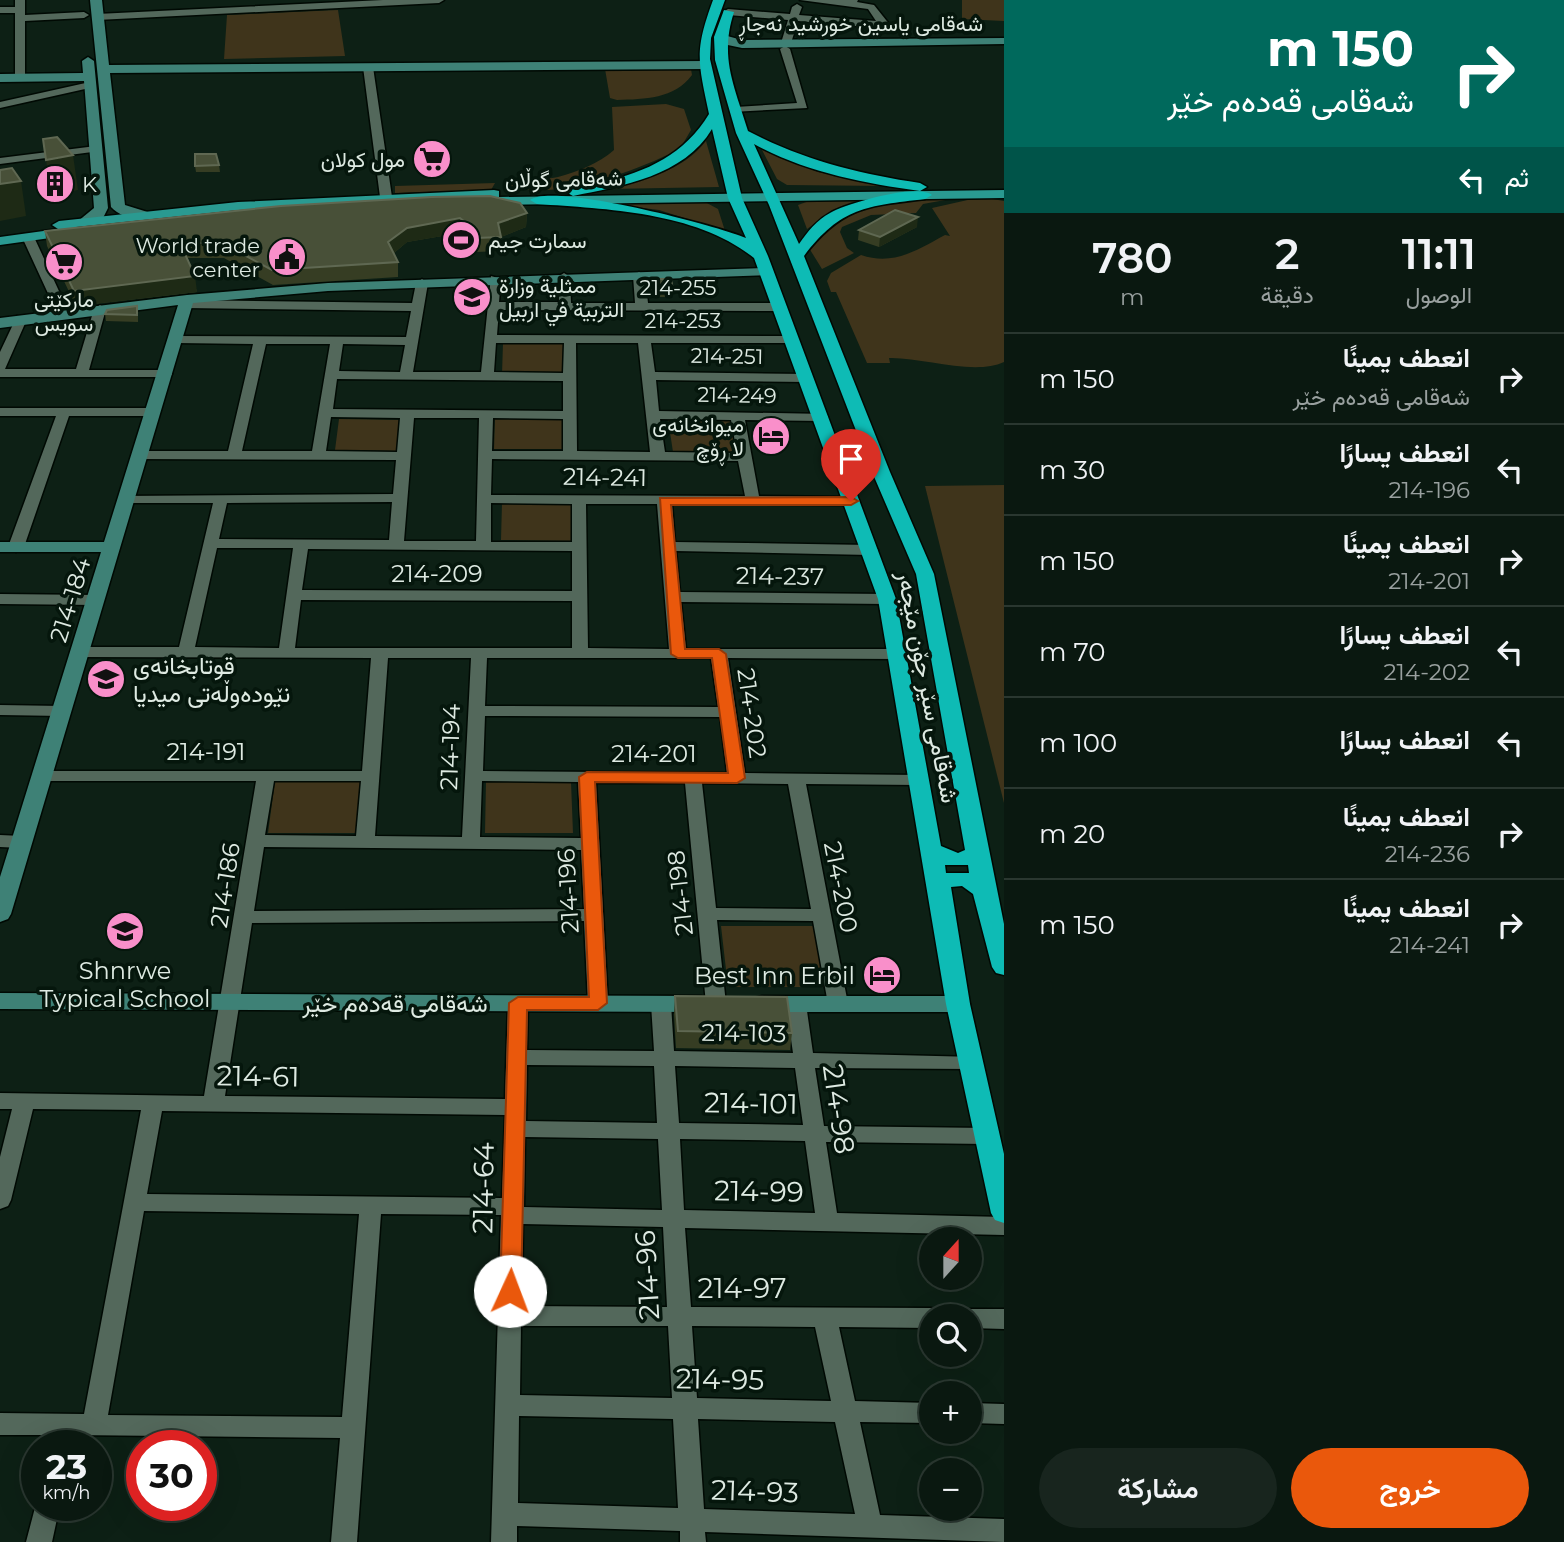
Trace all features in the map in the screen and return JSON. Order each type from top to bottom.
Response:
[{"type":"highway","points":[[704,62],[705,37],[719,0]]},
{"type":"highway","name":"شەقامی سێر جۆن مێجەر","points":[[730,6],[720,37],[721,55],[742,133],[925,574],[984,892],[1004,967]]},
{"type":"highway","name":"شەقامی سێر جۆن مێجەر","points":[[704,62],[735,194],[821,417],[887,599],[958,1004],[1004,1213]]},
{"type":"highway","points":[[573,192],[641,174],[678,159],[700,141],[715,114]]},
{"type":"highway","points":[[742,133],[777,152],[822,169],[926,191]]},
{"type":"highway","points":[[795,258],[815,231],[839,214],[926,191]]},
{"type":"highway","points":[[537,200],[608,206],[671,218],[742,243],[763,264]]},
{"type":"highway","points":[[929,845],[936,853],[955,860],[969,858],[977,852]]},
{"type":"highway","points":[[938,891],[941,883],[960,878],[974,882],[984,892]]},
{"type":"main road","name":"شەقامی گوڵان","points":[[926,191],[1004,186]]},
{"type":"main road","name":"شەقامی گوڵان","points":[[0,241],[156,221],[333,206],[768,193],[926,191],[1004,194]]},
{"type":"main road","name":"شەقامی گوڵان","points":[[0,233],[147,214],[386,197],[573,192],[735,194]]},
{"type":"street","points":[[82,0],[91,16]]},
{"type":"street","points":[[84,222],[98,215],[101,206],[90,81],[93,38],[91,16],[96,0]]},
{"type":"street","points":[[130,15],[132,10],[139,8],[290,0]]},
{"type":"street","points":[[0,10],[20,9],[91,16],[439,0]]},
{"type":"street","points":[[735,110],[803,106],[785,46],[799,0]]},
{"type":"street","points":[[730,6],[793,18],[882,25],[871,7],[852,2],[805,0]]},
{"type":"street","points":[[20,9],[20,78]]},
{"type":"street","name":"شەقامی یاسین خورشید نەجاڕ","points":[[720,37],[730,43],[748,47]]},
{"type":"street","points":[[93,38],[103,66],[118,206],[126,212],[147,214]]},
{"type":"street","name":"شەقامی یاسین خورشید نەجاڕ","points":[[721,55],[729,50],[748,47],[1004,44]]},
{"type":"street","points":[[103,66],[368,67],[682,62]]},
{"type":"street","points":[[103,66],[704,62]]},
{"type":"street","points":[[368,67],[386,197]]},
{"type":"street","points":[[0,78],[90,81]]},
{"type":"street","points":[[4,103],[90,81]]},
{"type":"street","points":[[0,161],[96,149]]},
{"type":"street","points":[[101,206],[107,209],[118,206]]},
{"type":"street","points":[[28,237],[64,314]]},
{"type":"street","points":[[0,323],[100,309],[422,283],[639,276],[763,264]]},
{"type":"street","points":[[639,276],[642,306]]},
{"type":"street","points":[[564,277],[565,306]]},
{"type":"street","points":[[487,376],[495,279]]},
{"type":"street","points":[[406,375],[422,283]]},
{"type":"street","points":[[187,302],[418,307]]},
{"type":"street","name":"214-184","points":[[0,914],[187,302]]},
{"type":"street","name":"214-255","points":[[493,306],[779,307]]},
{"type":"street","points":[[81,374],[100,309]]},
{"type":"street","points":[[0,367],[21,319]]},
{"type":"street","points":[[176,339],[412,341]]},
{"type":"street","points":[[234,456],[261,339]]},
{"type":"street","name":"214-253","points":[[490,339],[792,340]]},
{"type":"street","points":[[570,339],[570,455]]},
{"type":"street","points":[[644,339],[658,456]]},
{"type":"street","points":[[318,456],[337,340]]},
{"type":"street","points":[[0,373],[165,374]]},
{"type":"street","points":[[332,375],[570,377]]},
{"type":"street","name":"214-251","points":[[648,376],[806,378]]},
{"type":"street","points":[[0,412],[153,412]]},
{"type":"street","points":[[64,412],[8,547],[112,547]]},
{"type":"street","points":[[326,413],[570,415]]},
{"type":"street","points":[[396,545],[407,414]]},
{"type":"street","points":[[482,546],[486,414]]},
{"type":"street","name":"214-249","points":[[653,415],[821,417]]},
{"type":"street","points":[[737,416],[753,502]]},
{"type":"street","points":[[140,455],[404,456]]},
{"type":"street","points":[[485,455],[744,457]]},
{"type":"street","points":[[127,499],[400,498]]},
{"type":"street","points":[[186,652],[221,499]]},
{"type":"street","name":"214-241","points":[[484,499],[851,501]]},
{"type":"street","points":[[579,500],[580,653]]},
{"type":"street","points":[[664,501],[678,654]]},
{"type":"street","points":[[211,543],[579,547]]},
{"type":"street","points":[[286,653],[301,545]]},
{"type":"street","points":[[668,546],[870,550]]},
{"type":"street","name":"214-209","points":[[294,595],[579,596]]},
{"type":"street","name":"214-237","points":[[673,597],[887,599]]},
{"type":"street","points":[[0,599],[96,600]]},
{"type":"street","points":[[80,652],[896,654]]},
{"type":"street","points":[[365,842],[380,653]]},
{"type":"street","name":"214-194","points":[[471,843],[479,653]]},
{"type":"street","name":"214-202","points":[[719,654],[737,778]]},
{"type":"street","points":[[0,710],[62,711]]},
{"type":"street","points":[[476,711],[726,712]]},
{"type":"street","name":"214-191","points":[[42,776],[370,776]]},
{"type":"street","name":"214-186","points":[[213,1104],[232,1002],[267,776]]},
{"type":"street","name":"214-201","points":[[474,776],[918,780]]},
{"type":"street","name":"214-196","points":[[587,777],[598,1003]]},
{"type":"street","name":"214-198","points":[[693,778],[716,1004]]},
{"type":"street","name":"214-200","points":[[796,779],[838,1004]]},
{"type":"street","points":[[0,841],[22,842]]},
{"type":"street","points":[[256,841],[590,844]]},
{"type":"street","points":[[707,914],[822,915]]},
{"type":"street","points":[[245,917],[594,915]]},
{"type":"street","name":"شەقامی قەدەم خێر","points":[[0,1001],[958,1004]]},
{"type":"street","name":"214-64","points":[[504,1542],[518,1003]]},
{"type":"street","name":"214-96","points":[[661,1004],[692,1531]]},
{"type":"street","name":"214-98","points":[[796,1004],[827,1222]]},
{"type":"street","name":"214-103","points":[[516,1056],[970,1062]]},
{"type":"street","name":"214-61","points":[[0,1101],[213,1104],[515,1118]]},
{"type":"street","points":[[0,1200],[25,1101]]},
{"type":"street","points":[[94,1425],[153,1103]]},
{"type":"street","name":"214-101","points":[[515,1118],[668,1132],[987,1136]]},
{"type":"street","name":"214-99","points":[[135,1202],[371,1206],[674,1219],[1004,1226]]},
{"type":"street","points":[[344,1542],[371,1206]]},
{"type":"street","name":"214-97","points":[[510,1316],[919,1318]]},
{"type":"street","points":[[825,1318],[870,1526]]},
{"type":"street","points":[[982,1319],[1004,1319]]},
{"type":"street","name":"214-95","points":[[508,1405],[919,1413]]},
{"type":"street","points":[[982,1413],[1004,1414]]},
{"type":"street","points":[[0,1424],[33,1430]]},
{"type":"street","points":[[78,1430],[94,1425],[353,1428]]},
{"type":"street","name":"214-93","points":[[505,1514],[692,1531],[837,1533],[870,1526],[1004,1531]]},
{"type":"street","points":[[39,1542],[44,1521]]},
{"type":"shaded area","points":[[962,0],[1004,0],[1004,21],[962,19]]},
{"type":"shaded area","points":[[338,10],[345,56],[224,59],[227,15]]},
{"type":"shaded area","points":[[605,69],[691,69],[692,75],[677,89],[668,93],[648,98],[617,100],[610,98]]},
{"type":"shaded area","points":[[666,104],[684,109],[691,130],[681,147],[673,152],[616,176],[569,187],[527,190],[510,185],[519,181],[566,175],[608,155],[614,150],[612,107]]},
{"type":"shaded area","points":[[706,141],[719,187],[608,189],[662,173],[686,160]]},
{"type":"shaded area","points":[[761,148],[818,172],[886,186],[787,185],[777,179]]},
{"type":"shaded area","points":[[495,183],[491,190],[395,193],[395,186]]},
{"type":"shaded area","points":[[920,197],[962,197],[923,204],[916,213],[871,215],[842,227],[840,232],[847,248],[854,253],[822,269],[809,248],[827,226],[863,209]]},
{"type":"shaded area","points":[[981,197],[1004,201],[1004,362],[992,366],[963,367],[889,358],[890,363],[867,363],[836,292],[831,292],[827,281],[831,273],[861,255],[884,259],[905,255],[945,235],[950,236],[932,208]]},
{"type":"shaded area","points":[[870,199],[831,212],[807,229],[798,205],[809,201]]},
{"type":"shaded area","points":[[595,202],[705,202],[718,209],[725,231],[659,210]]},
{"type":"shaded area","points":[[503,343],[565,343],[567,373],[502,374]]},
{"type":"shaded area","points":[[495,418],[562,418],[563,449],[494,449]]},
{"type":"shaded area","points":[[339,419],[401,420],[398,451],[335,450]]},
{"type":"shaded area","points":[[668,419],[734,419],[738,452],[673,452]]},
{"type":"shaded area","points":[[1004,485],[1004,803],[925,486]]},
{"type":"shaded area","points":[[502,503],[573,503],[576,541],[501,540]]},
{"type":"shaded area","points":[[275,781],[361,782],[356,833],[268,833]]},
{"type":"shaded area","points":[[486,781],[571,782],[573,833],[485,833]]},
{"type":"shaded area","points":[[721,926],[814,926],[824,987],[728,987]]},
{"type":"building","points":[[57,137],[73,155],[46,160],[43,139]]},
{"type":"building","points":[[195,154],[216,154],[219,165],[195,166]]},
{"type":"building","points":[[12,168],[21,181],[0,184],[0,170]]},
{"type":"building","points":[[490,196],[520,203],[527,213],[498,223],[501,237],[476,238],[474,229],[460,218],[407,228],[388,242],[398,262],[272,270],[222,243],[180,243],[195,276],[74,291],[45,231],[281,206]]},
{"type":"building","points":[[895,210],[918,217],[880,237],[859,230]]},
{"type":"building","points":[[651,279],[671,279],[673,290],[653,290]]},
{"type":"building","points":[[137,306],[137,315],[105,314],[107,310]]},
{"type":"building","points":[[675,996],[787,997],[792,1033],[678,1031]]},
{"type":"place","name":"مول كولان","points":[[432,159]]},
{"type":"place","name":"K","points":[[55,184]]},
{"type":"place","name":"سمارت جیم","points":[[461,240]]},
{"type":"place","name":"World trade center","points":[[287,257]]},
{"type":"place","name":"مارکێتی سویس","points":[[64,262]]},
{"type":"place","name":"ممثلية وزارة التربية في اربيل","points":[[472,297]]},
{"type":"place","name":"میوانخانەی لا ڕۆچ","points":[[771,436]]},
{"type":"place","name":"قوتابخانەی نێودەوڵەتی میدیا","points":[[106,679]]},
{"type":"place","name":"Shnrwe Typical School","points":[[125,931]]},
{"type":"place","name":"Best Inn Erbil","points":[[882,975]]},
{"type":"route","points":[[510,1291],[518,1003],[598,1003],[587,777],[737,778],[719,654],[678,654],[664,501],[851,501]]}]
